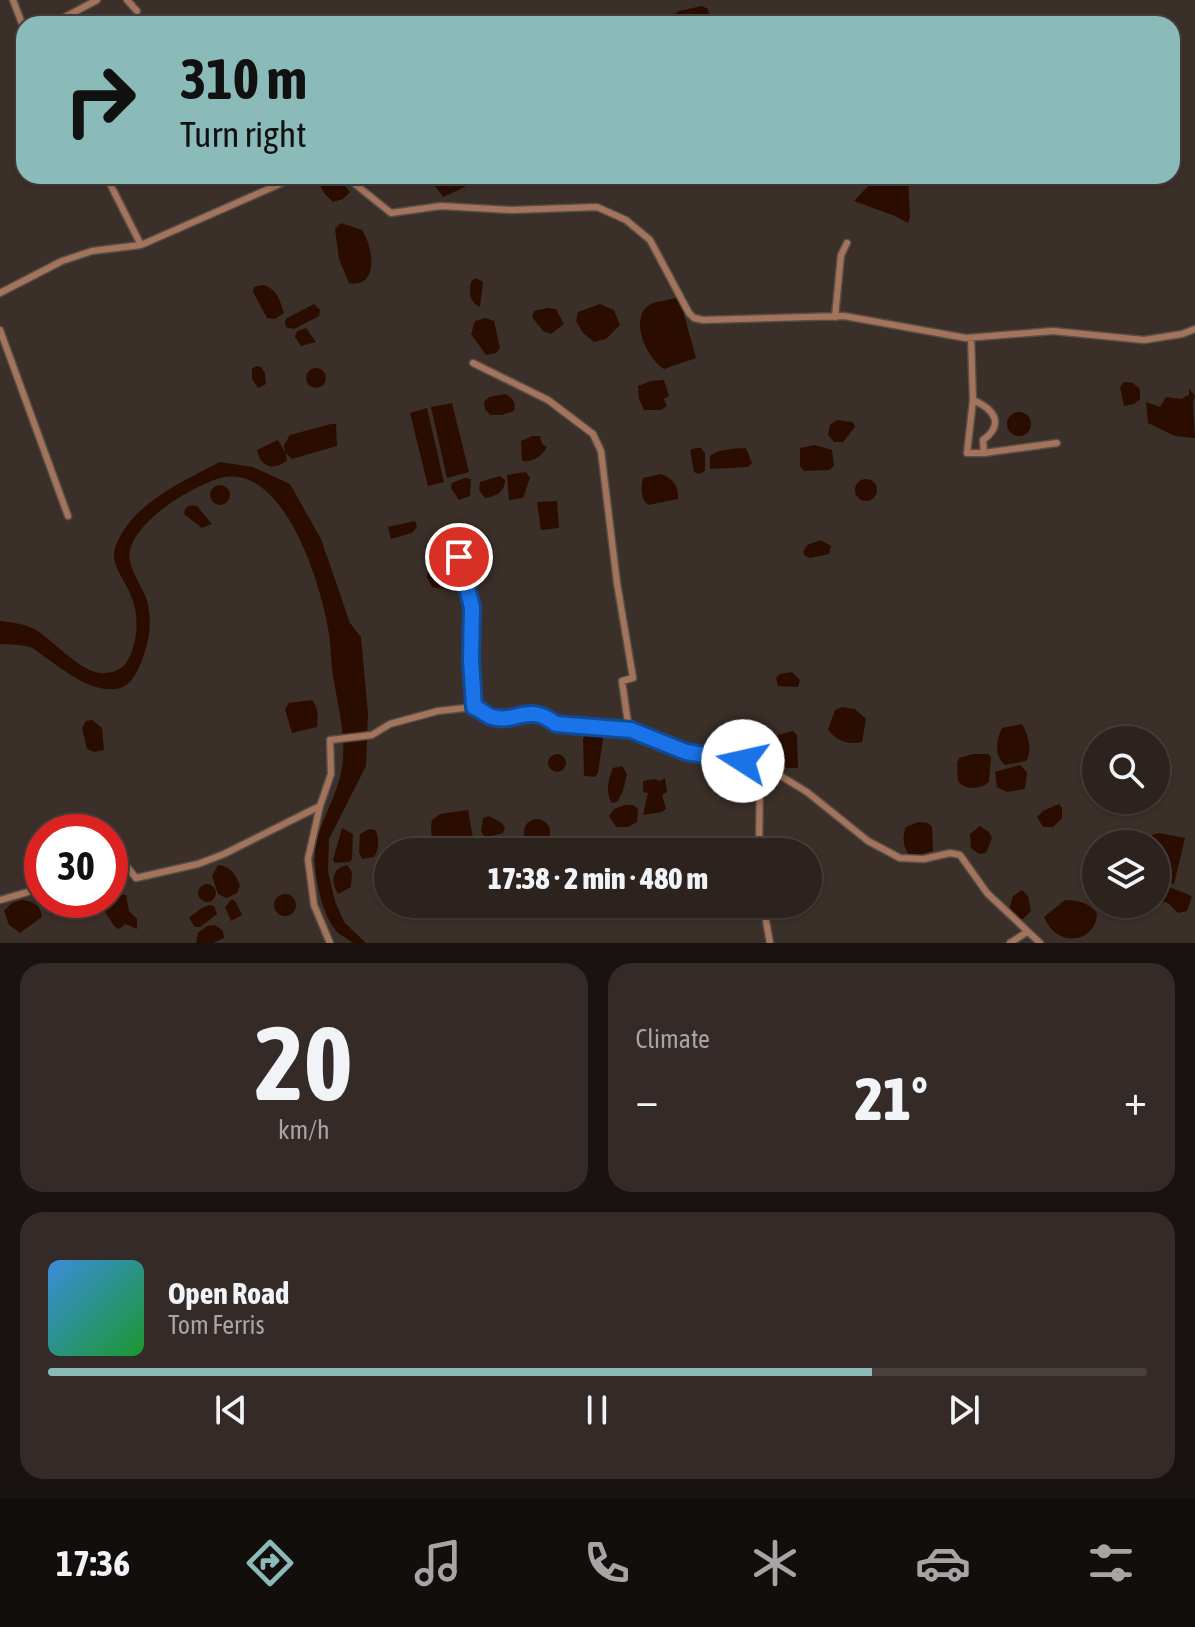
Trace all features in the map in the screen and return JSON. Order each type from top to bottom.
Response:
[{"type":"street","points":[[67,16],[97,0]]},
{"type":"street","points":[[127,0],[137,11]]},
{"type":"street","points":[[110,184],[141,245]]},
{"type":"street","points":[[0,293],[62,261],[92,251],[141,245],[280,184]]},
{"type":"street","points":[[355,184],[391,213],[441,206],[512,210],[597,207],[626,220],[650,240],[694,318],[835,317],[971,338],[1053,331],[1144,340],[1195,329]]},
{"type":"street","points":[[835,317],[841,255],[847,243]]},
{"type":"street","points":[[0,330],[68,516]]},
{"type":"street","points":[[971,338],[973,400],[967,453],[1057,443]]},
{"type":"street","points":[[473,363],[559,407],[593,434],[601,451],[617,583],[633,678],[622,681],[629,730]]},
{"type":"street","points":[[973,400],[994,414],[995,427],[992,434],[983,440],[984,453]]},
{"type":"street","points":[[459,557],[472,607],[474,707]]},
{"type":"street","points":[[330,943],[314,905],[308,859],[331,774],[330,740],[372,735],[390,724],[413,717],[474,707],[492,717],[530,713],[547,717],[556,724],[629,730],[686,752],[727,756],[760,766],[807,792],[868,841],[900,858],[924,859],[950,853],[960,855],[987,893],[1040,943]]},
{"type":"street","points":[[759,838],[760,766]]},
{"type":"street","points":[[128,868],[136,878],[198,864],[320,806]]},
{"type":"street","points":[[0,900],[24,893]]},
{"type":"street","points":[[766,918],[770,943]]},
{"type":"street","points":[[1010,943],[1027,932]]},
{"type":"shaded area","points":[[702,6],[708,9],[709,16],[672,16],[679,11]]},
{"type":"shaded area","points":[[320,184],[344,184],[350,192],[343,199],[333,202]]},
{"type":"shaded area","points":[[465,184],[465,187],[443,197],[435,186]]},
{"type":"shaded area","points":[[870,184],[908,184],[908,223],[895,216],[854,201]]},
{"type":"shaded area","points":[[341,223],[362,230],[369,246],[370,273],[366,280],[359,283],[349,283],[339,259],[335,229]]},
{"type":"shaded area","points":[[476,278],[483,282],[480,307],[474,303],[470,293],[471,282]]},
{"type":"shaded area","points":[[262,285],[274,291],[281,303],[284,313],[275,319],[267,318],[253,292],[254,287]]},
{"type":"shaded area","points":[[676,298],[683,311],[696,358],[664,369],[646,347],[640,328],[641,318],[651,304]]},
{"type":"shaded area","points":[[314,304],[320,310],[319,316],[294,329],[286,327],[287,318]]},
{"type":"shaded area","points":[[600,304],[614,310],[620,325],[606,339],[594,342],[583,333],[576,321],[578,312]]},
{"type":"shaded area","points":[[556,309],[564,324],[551,334],[543,331],[532,317],[534,311]]},
{"type":"shaded area","points":[[486,318],[494,321],[500,348],[496,353],[486,355],[471,334],[475,321]]},
{"type":"shaded area","points":[[306,328],[316,342],[301,346],[295,337],[297,331]]},
{"type":"shaded area","points":[[256,366],[265,373],[266,384],[258,388],[252,379],[252,369]]},
{"type":"shaded area","points":[[316,368],[323,371],[326,378],[323,385],[316,388],[309,385],[306,378],[309,371]]},
{"type":"shaded area","points":[[664,380],[669,396],[664,399],[667,406],[661,410],[644,410],[638,386]]},
{"type":"shaded area","points":[[1124,382],[1133,383],[1140,389],[1140,399],[1134,404],[1124,406],[1120,387]]},
{"type":"shaded area","points":[[1189,388],[1195,396],[1195,438],[1175,436],[1148,423],[1146,402],[1160,407],[1166,397],[1181,399],[1189,395]]},
{"type":"shaded area","points":[[505,394],[513,401],[514,411],[490,415],[484,402],[489,397]]},
{"type":"shaded area","points":[[452,403],[469,472],[447,478],[431,407]]},
{"type":"shaded area","points":[[427,408],[444,482],[428,486],[410,413]]},
{"type":"shaded area","points":[[1019,412],[1030,419],[1031,424],[1024,435],[1019,436],[1008,429],[1007,424],[1014,413]]},
{"type":"shaded area","points":[[837,420],[853,422],[855,427],[843,442],[834,442],[828,435],[830,425]]},
{"type":"shaded area","points":[[336,424],[337,446],[292,459],[286,453],[287,461],[277,466],[264,464],[259,456],[257,450],[278,440],[285,452],[284,445],[290,435]]},
{"type":"shaded area","points":[[540,436],[542,444],[547,447],[537,458],[522,461],[521,441]]},
{"type":"shaded area","points":[[815,445],[832,450],[834,466],[829,470],[804,471],[800,466],[800,448]]},
{"type":"shaded area","points":[[701,448],[705,453],[705,471],[699,474],[694,472],[690,450]]},
{"type":"shaded area","points":[[746,448],[752,463],[748,467],[710,469],[710,456],[714,453]]},
{"type":"shaded area","points":[[220,462],[253,467],[290,484],[321,539],[350,623],[361,637],[368,714],[366,766],[329,839],[328,872],[344,922],[366,943],[352,943],[338,933],[328,919],[319,892],[315,852],[320,829],[338,784],[343,760],[342,724],[329,634],[318,586],[295,530],[280,506],[261,487],[240,477],[217,479],[166,507],[135,538],[130,550],[130,563],[147,601],[150,625],[140,665],[125,686],[106,689],[87,684],[30,647],[0,644],[0,621],[14,623],[36,630],[76,662],[94,672],[111,672],[122,667],[133,649],[136,618],[134,603],[114,558],[116,545],[134,517],[146,506]]},
{"type":"shaded area","points":[[526,472],[530,478],[523,498],[509,500],[507,475]]},
{"type":"shaded area","points":[[661,474],[674,484],[678,499],[648,505],[642,496],[643,478]]},
{"type":"shaded area","points":[[500,476],[505,480],[501,491],[485,498],[479,490],[480,482]]},
{"type":"shaded area","points":[[471,479],[470,496],[459,500],[451,488],[452,483]]},
{"type":"shaded area","points":[[866,479],[874,482],[877,490],[874,498],[866,501],[858,498],[855,490],[858,482]]},
{"type":"shaded area","points":[[216,485],[224,485],[230,495],[224,505],[216,505],[210,499],[210,491]]},
{"type":"shaded area","points":[[557,501],[559,528],[541,530],[537,502]]},
{"type":"shaded area","points":[[190,505],[197,506],[212,524],[202,528],[184,514]]},
{"type":"shaded area","points":[[415,521],[417,527],[412,533],[391,539],[388,527]]},
{"type":"shaded area","points":[[434,538],[443,542],[437,548],[453,552],[455,571],[461,578],[457,584],[451,585],[451,590],[432,587],[427,577]]},
{"type":"shaded area","points":[[821,540],[831,546],[829,554],[810,558],[805,556],[803,552],[807,545]]},
{"type":"shaded area","points":[[792,672],[800,680],[798,687],[778,686],[776,678],[780,674]]},
{"type":"shaded area","points":[[312,700],[317,710],[317,727],[292,733],[285,709],[289,703]]},
{"type":"shaded area","points":[[842,707],[855,709],[866,719],[862,742],[843,741],[828,730],[835,710]]},
{"type":"shaded area","points":[[92,720],[102,728],[104,750],[94,752],[87,749],[82,728],[86,721]]},
{"type":"shaded area","points":[[1022,724],[1029,742],[1028,757],[1026,761],[1005,765],[998,753],[997,743],[1002,728]]},
{"type":"shaded area","points":[[793,731],[797,735],[798,768],[773,766],[761,756],[764,739]]},
{"type":"shaded area","points":[[604,733],[595,777],[584,776],[583,739],[585,734]]},
{"type":"shaded area","points":[[553,754],[561,754],[566,763],[564,770],[553,772],[548,767],[548,759]]},
{"type":"shaded area","points":[[988,754],[991,757],[989,782],[973,788],[958,781],[957,763],[959,758]]},
{"type":"shaded area","points":[[1020,765],[1027,772],[1025,789],[1007,792],[997,787],[995,772]]},
{"type":"shaded area","points":[[622,766],[627,774],[623,791],[617,802],[612,803],[608,790],[610,777],[613,768]]},
{"type":"shaded area","points":[[665,778],[667,792],[662,795],[666,809],[643,815],[648,793],[643,792],[643,781]]},
{"type":"shaded area","points":[[1059,804],[1062,818],[1053,827],[1043,827],[1037,817]]},
{"type":"shaded area","points":[[625,805],[638,809],[637,822],[628,827],[616,827],[609,816],[614,809]]},
{"type":"shaded area","points":[[468,810],[473,838],[433,838],[432,820],[440,814]]},
{"type":"shaded area","points":[[489,816],[502,823],[505,828],[503,833],[484,836],[481,831],[483,818]]},
{"type":"shaded area","points":[[532,820],[542,820],[549,827],[548,838],[525,837],[525,827]]},
{"type":"shaded area","points":[[918,822],[928,823],[932,827],[933,851],[909,855],[904,845],[906,827]]},
{"type":"shaded area","points":[[980,826],[992,838],[986,853],[979,854],[971,848],[970,834]]},
{"type":"shaded area","points":[[342,828],[353,834],[352,859],[335,863],[333,860]]},
{"type":"shaded area","points":[[369,829],[377,833],[374,857],[362,859],[359,852],[360,834]]},
{"type":"shaded area","points":[[1170,835],[1185,838],[1174,884],[1170,882]]},
{"type":"shaded area","points":[[218,865],[232,872],[240,886],[237,893],[226,898],[218,894],[212,876]]},
{"type":"shaded area","points":[[347,865],[352,872],[351,887],[338,894],[334,885],[335,872]]},
{"type":"shaded area","points":[[207,884],[216,893],[207,902],[198,893]]},
{"type":"shaded area","points":[[1170,887],[1192,896],[1187,911],[1178,913],[1170,905]]},
{"type":"shaded area","points":[[1022,890],[1028,896],[1031,911],[1018,920],[1009,909],[1013,896]]},
{"type":"shaded area","points":[[281,894],[289,894],[296,905],[289,916],[281,916],[274,909],[274,901]]},
{"type":"shaded area","points":[[232,899],[242,915],[231,921],[225,907]]},
{"type":"shaded area","points":[[24,900],[24,918],[41,918],[20,933],[9,925],[4,911],[12,903]]},
{"type":"shaded area","points":[[1065,900],[1082,903],[1082,918],[1096,918],[1094,926],[1084,936],[1071,939],[1055,933],[1044,917]]},
{"type":"shaded area","points":[[209,905],[214,906],[217,914],[200,927],[195,927],[189,918]]},
{"type":"shaded area","points":[[128,906],[137,919],[137,929],[125,924],[119,929],[109,918],[128,918]]},
{"type":"shaded area","points":[[215,925],[223,931],[224,938],[213,943],[196,943],[198,933],[207,926]]},
{"type":"route","points":[[459,557],[472,607],[474,707],[492,717],[530,713],[547,717],[556,724],[631,730],[686,752],[727,756],[743,761]]}]
